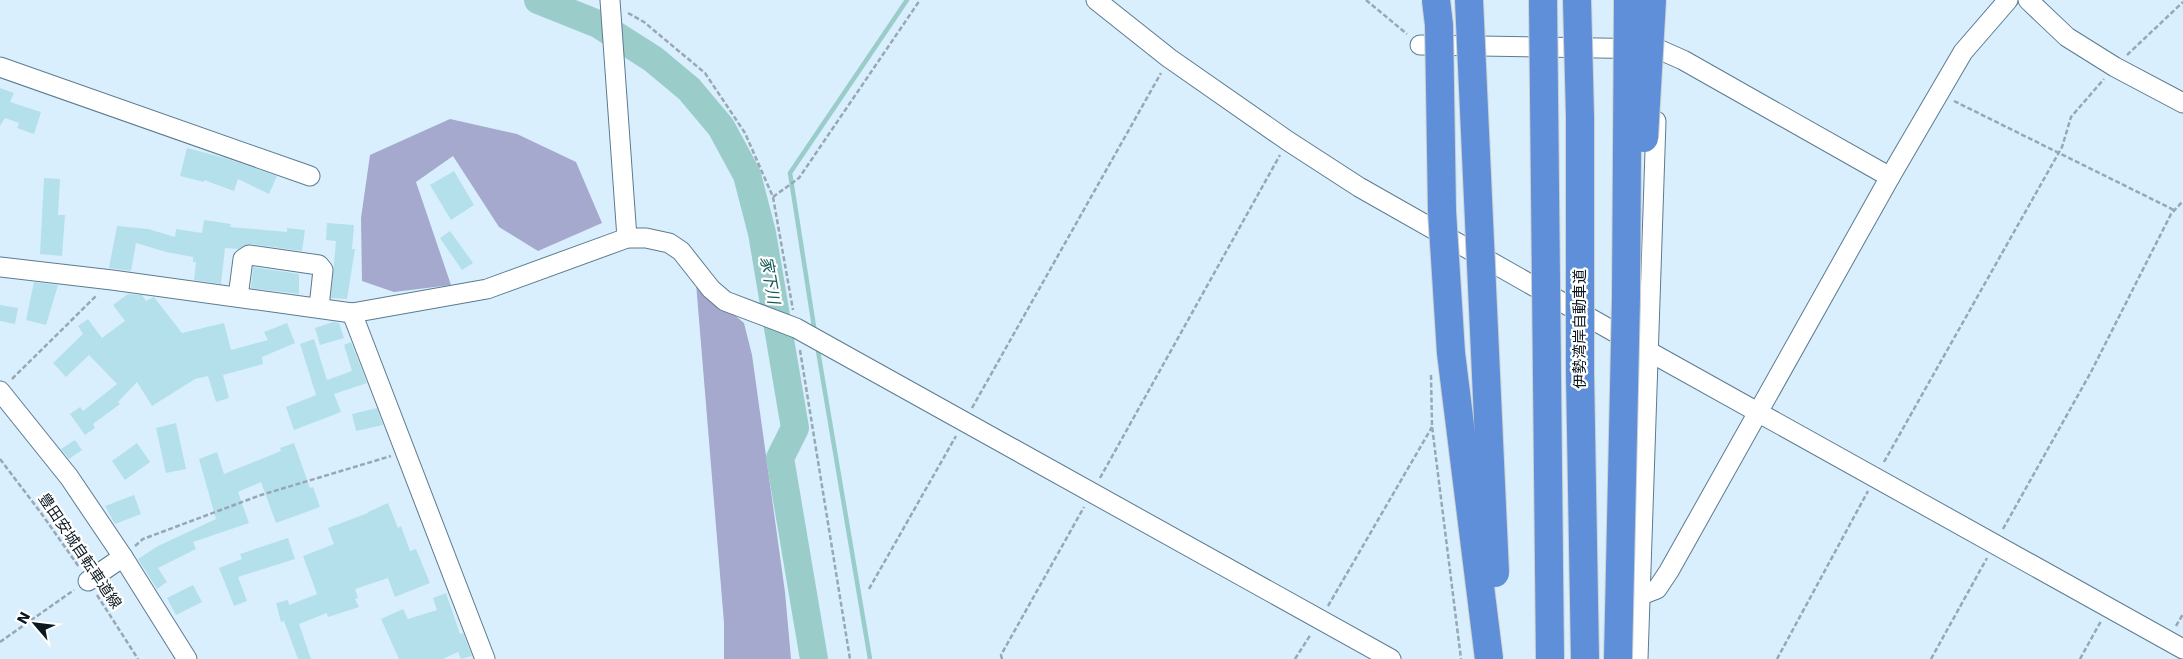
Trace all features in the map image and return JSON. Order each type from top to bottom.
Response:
[{"type":"highway","points":[[1436,0],[1439,25],[1442,211],[1451,353],[1489,659]]},
{"type":"highway","points":[[1469,0],[1499,659]]},
{"type":"highway","points":[[1543,0],[1550,659]]},
{"type":"highway","name":"伊勢湾岸自動車道","points":[[1577,0],[1580,126],[1580,373],[1585,659]]},
{"type":"highway","points":[[1618,659],[1626,298],[1628,0]]},
{"type":"highway","points":[[1626,298],[1638,207],[1652,0]]},
{"type":"street","points":[[1096,0],[1169,58],[1288,141],[1359,187],[1648,352],[2183,649]]},
{"type":"street","points":[[1638,659],[1658,49],[1663,0]]},
{"type":"street","points":[[1639,596],[1657,589],[1669,571],[1890,177],[1963,52],[2008,0]]},
{"type":"street","points":[[2028,0],[2067,37],[2115,67],[2183,103]]},
{"type":"street","points":[[610,1],[627,238]]},
{"type":"street","points":[[1420,45],[1658,49],[1683,60],[1890,177]]},
{"type":"street","points":[[0,67],[310,176]]},
{"type":"street","points":[[0,268],[112,280],[352,313],[487,289],[627,238],[646,238],[669,243],[681,251],[711,289],[725,301],[796,328],[965,420],[1391,659]]},
{"type":"street","points":[[238,297],[243,259],[249,255],[319,265],[323,270],[319,307]]},
{"type":"street","points":[[352,313],[485,659]]},
{"type":"street","points":[[4,388],[69,477],[123,556],[187,659]]},
{"type":"street","points":[[88,581],[123,556]]},
{"type":"path","points":[[773,197],[799,178],[920,0]]},
{"type":"path","points":[[1366,0],[1420,45]]},
{"type":"path","points":[[1776,659],[2058,153],[2071,117],[2115,67],[2183,2]]},
{"type":"path","points":[[868,589],[1169,58]]},
{"type":"path","points":[[1939,93],[2174,210]]},
{"type":"path","points":[[1002,659],[1002,655],[1092,491],[1288,141]]},
{"type":"path","points":[[1931,659],[2091,372],[2174,210],[2183,201]]},
{"type":"path","points":[[4,388],[112,280]]},
{"type":"path","points":[[1296,659],[1432,426],[1461,659]]},
{"type":"path","points":[[123,556],[143,539],[189,521],[261,495],[406,451]]},
{"type":"path","name":"豊田安城自転車道線","points":[[0,459],[41,513],[88,581],[138,659]]},
{"type":"path","points":[[0,642],[88,581]]},
{"type":"path","points":[[2080,659],[2108,608]]},
{"type":"shaded area","points":[[450,119],[517,134],[576,162],[602,223],[538,251],[499,227],[453,156],[416,182],[451,285],[394,292],[362,281],[361,218],[370,155]]},
{"type":"shaded area","points":[[696,283],[744,323],[752,355],[785,592],[791,659],[724,659],[724,623]]},
{"type":"building","points":[[0,88],[14,93],[10,102],[41,112],[34,134],[17,128],[19,123],[5,118],[0,126]]},
{"type":"building","points":[[187,148],[225,158],[277,176],[269,194],[238,179],[234,191],[204,180],[204,182],[180,176]]},
{"type":"building","points":[[454,171],[474,205],[451,220],[430,185]]},
{"type":"building","points":[[44,178],[60,179],[58,215],[65,215],[62,256],[40,254]]},
{"type":"building","points":[[204,220],[231,224],[230,227],[287,232],[287,228],[305,230],[302,251],[251,244],[238,249],[225,248],[221,284],[194,280],[196,262],[193,262],[193,257],[166,252],[136,243],[131,271],[109,268],[117,226],[148,229],[175,237],[176,229],[202,233]]},
{"type":"building","points":[[327,223],[354,225],[352,249],[355,249],[347,299],[331,298],[336,241],[326,240]]},
{"type":"building","points":[[450,231],[473,263],[462,270],[440,238]]},
{"type":"building","points":[[253,267],[299,274],[299,294],[251,288]]},
{"type":"building","points":[[34,282],[58,285],[46,325],[26,320]]},
{"type":"building","points":[[128,294],[142,295],[146,301],[154,297],[182,333],[224,323],[231,350],[268,340],[264,332],[287,323],[295,343],[262,357],[263,364],[223,375],[229,398],[216,402],[208,376],[195,379],[152,406],[137,382],[118,402],[120,404],[93,424],[95,428],[85,435],[70,414],[80,407],[83,411],[117,384],[89,355],[66,377],[53,363],[83,334],[78,326],[88,319],[102,338],[125,321],[113,305]]},
{"type":"building","points":[[0,305],[18,308],[15,324],[0,321]]},
{"type":"building","points":[[333,322],[339,323],[344,338],[320,345],[315,328]]},
{"type":"building","points":[[314,339],[327,380],[352,371],[344,345],[351,342],[367,383],[334,394],[341,412],[294,430],[286,407],[316,395],[300,344]]},
{"type":"building","points":[[377,408],[383,425],[356,431],[352,414]]},
{"type":"building","points":[[176,423],[186,469],[166,473],[156,428]]},
{"type":"building","points":[[75,440],[82,450],[69,459],[61,449]]},
{"type":"building","points":[[137,443],[150,462],[125,480],[112,461]]},
{"type":"building","points":[[294,443],[310,488],[313,487],[320,507],[276,523],[261,482],[238,492],[249,523],[193,542],[196,549],[158,568],[167,582],[157,589],[138,559],[158,546],[216,519],[199,459],[217,452],[224,474],[281,451],[280,448]]},
{"type":"building","points":[[134,495],[141,514],[115,524],[105,506]]},
{"type":"building","points":[[388,503],[398,528],[401,526],[410,551],[416,549],[430,583],[395,597],[388,578],[355,589],[358,598],[355,599],[359,607],[328,617],[327,613],[299,624],[311,659],[298,659],[284,621],[281,622],[276,603],[288,600],[289,605],[317,594],[303,556],[334,544],[328,528],[368,513]]},
{"type":"building","points":[[288,538],[295,559],[238,577],[247,601],[234,606],[219,568],[242,559],[240,554]]},
{"type":"building","points":[[193,585],[202,602],[176,615],[167,598]]},
{"type":"building","points":[[446,593],[460,634],[463,633],[472,656],[461,659],[458,652],[443,659],[399,659],[381,619],[403,609],[408,619],[437,610],[433,598]]},
{"type":"waterway","name":"家下川","points":[[538,0],[598,24],[653,59],[689,89],[721,127],[747,175],[762,233],[795,428],[780,458],[814,659]]},
{"type":"waterway","points":[[815,333],[790,173],[907,0]]},
{"type":"waterway","points":[[817,345],[870,659]]}]
